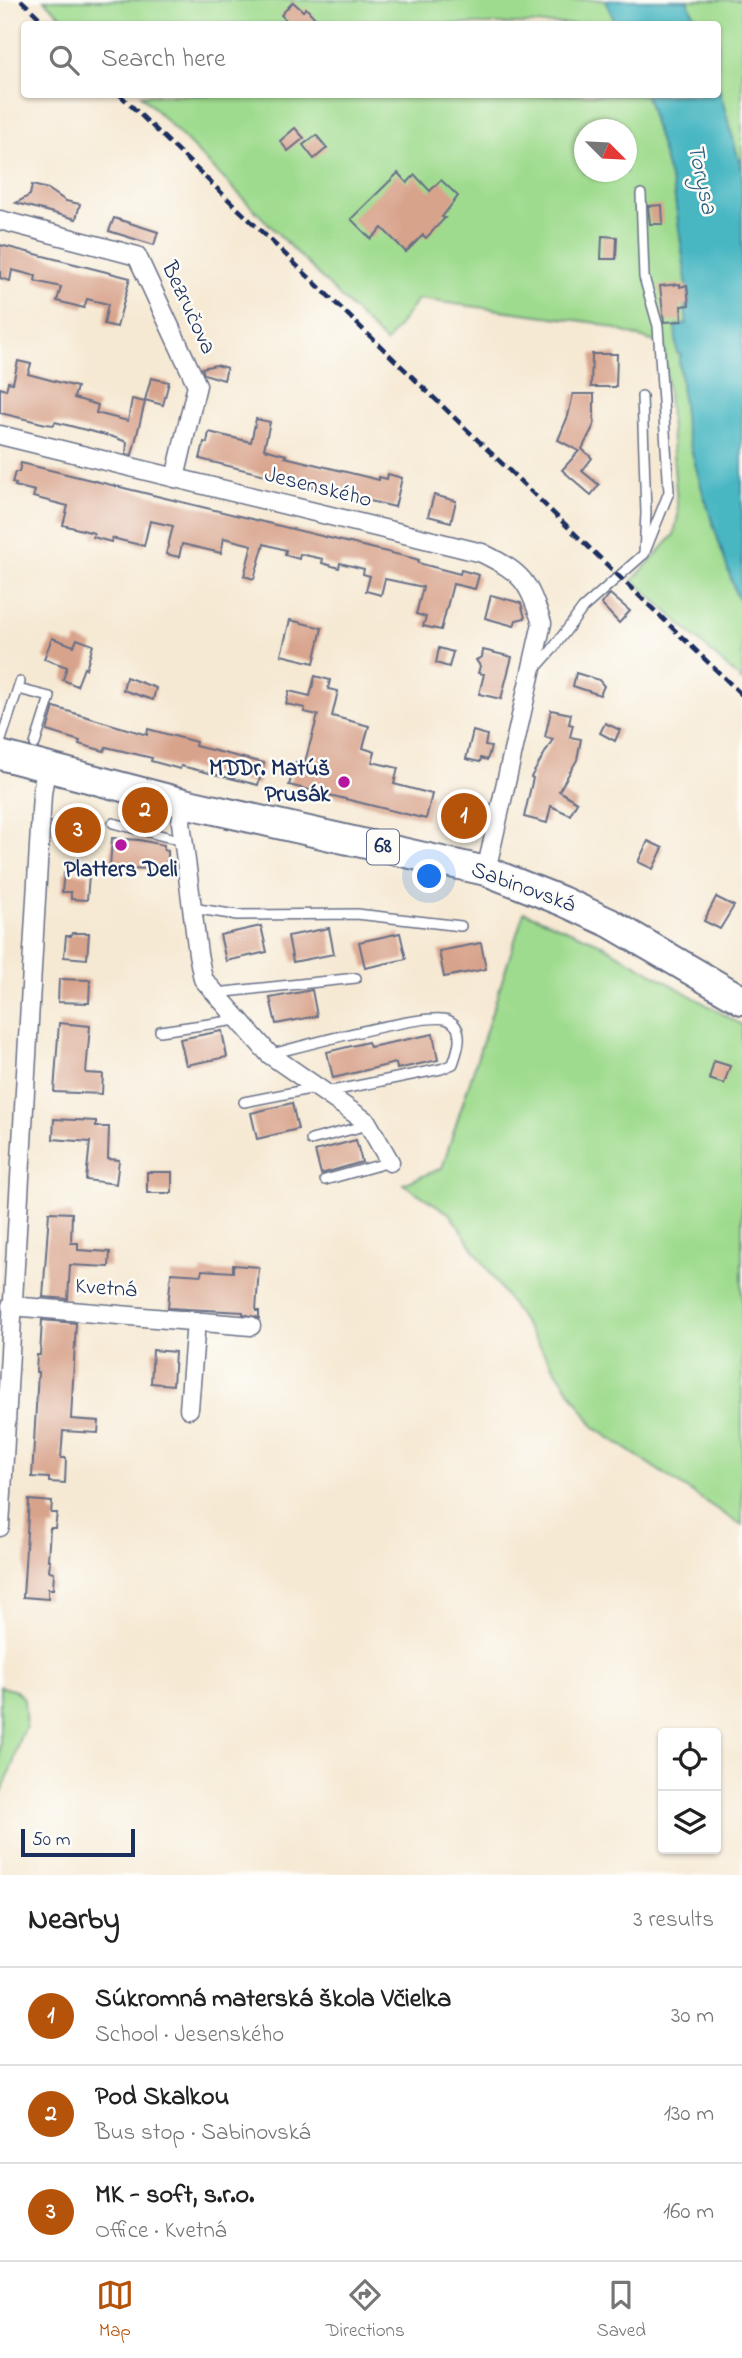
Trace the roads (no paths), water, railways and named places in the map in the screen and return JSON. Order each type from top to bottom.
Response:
[{"type":"main road","name":"Sabinovská","points":[[0,755],[40,756],[184,803],[486,871],[601,918],[742,1000]]},
{"type":"street","name":"Bezručova","points":[[0,220],[137,256],[197,385],[175,478]]},
{"type":"street","name":"Jesenského","points":[[0,435],[482,553],[512,568],[531,590],[542,623],[486,871]]},
{"type":"street","points":[[0,1527],[1,1460],[42,788],[40,756]]},
{"type":"street","points":[[184,803],[181,822],[183,841],[203,979],[269,1054],[368,1125],[390,1161]]},
{"type":"street","name":"Kvetná","points":[[11,1306],[251,1326]]},
{"type":"street","points":[[189,1409],[196,1321]]},
{"type":"lane","points":[[641,194],[644,277],[658,326],[669,492],[644,554]]},
{"type":"lane","points":[[642,396],[646,513],[644,554]]},
{"type":"lane","name":"Jesenského","points":[[532,671],[551,651],[583,608],[644,554]]},
{"type":"lane","points":[[0,743],[19,686],[50,697],[40,756]]},
{"type":"lane","points":[[113,823],[183,841]]},
{"type":"lane","points":[[192,908],[237,915],[357,914],[461,926]]},
{"type":"lane","points":[[216,993],[356,978]]},
{"type":"lane","points":[[244,1102],[441,1069],[453,1063],[460,1046],[457,1029],[449,1020],[436,1017],[412,1020],[269,1054]]},
{"type":"lane","points":[[160,1031],[239,1019]]},
{"type":"lane","points":[[311,1140],[368,1125]]},
{"type":"lane","points":[[325,1181],[390,1161]]},
{"type":"water","points":[[605,0],[687,0],[697,21],[615,21]]},
{"type":"water","name":"Torysa","points":[[721,96],[742,171],[742,604],[736,594],[703,493],[685,426],[679,359],[681,355],[677,353],[675,326],[687,324],[685,306],[689,305],[674,192],[647,98],[721,98]]},
{"type":"railway","points":[[21,0],[43,21]]},
{"type":"railway","points":[[123,98],[742,695]]},
{"type":"place","name":"MDDr. Matúš Prusák","points":[[344,782]]},
{"type":"place","name":"Pod Skalkou","points":[[145,810]]},
{"type":"place","name":"Súkromná materská škola Včielka","points":[[464,816]]},
{"type":"place","name":"MK - soft, s.r.o.","points":[[78,830]]},
{"type":"place","name":"Platters Deli","points":[[121,845]]}]
